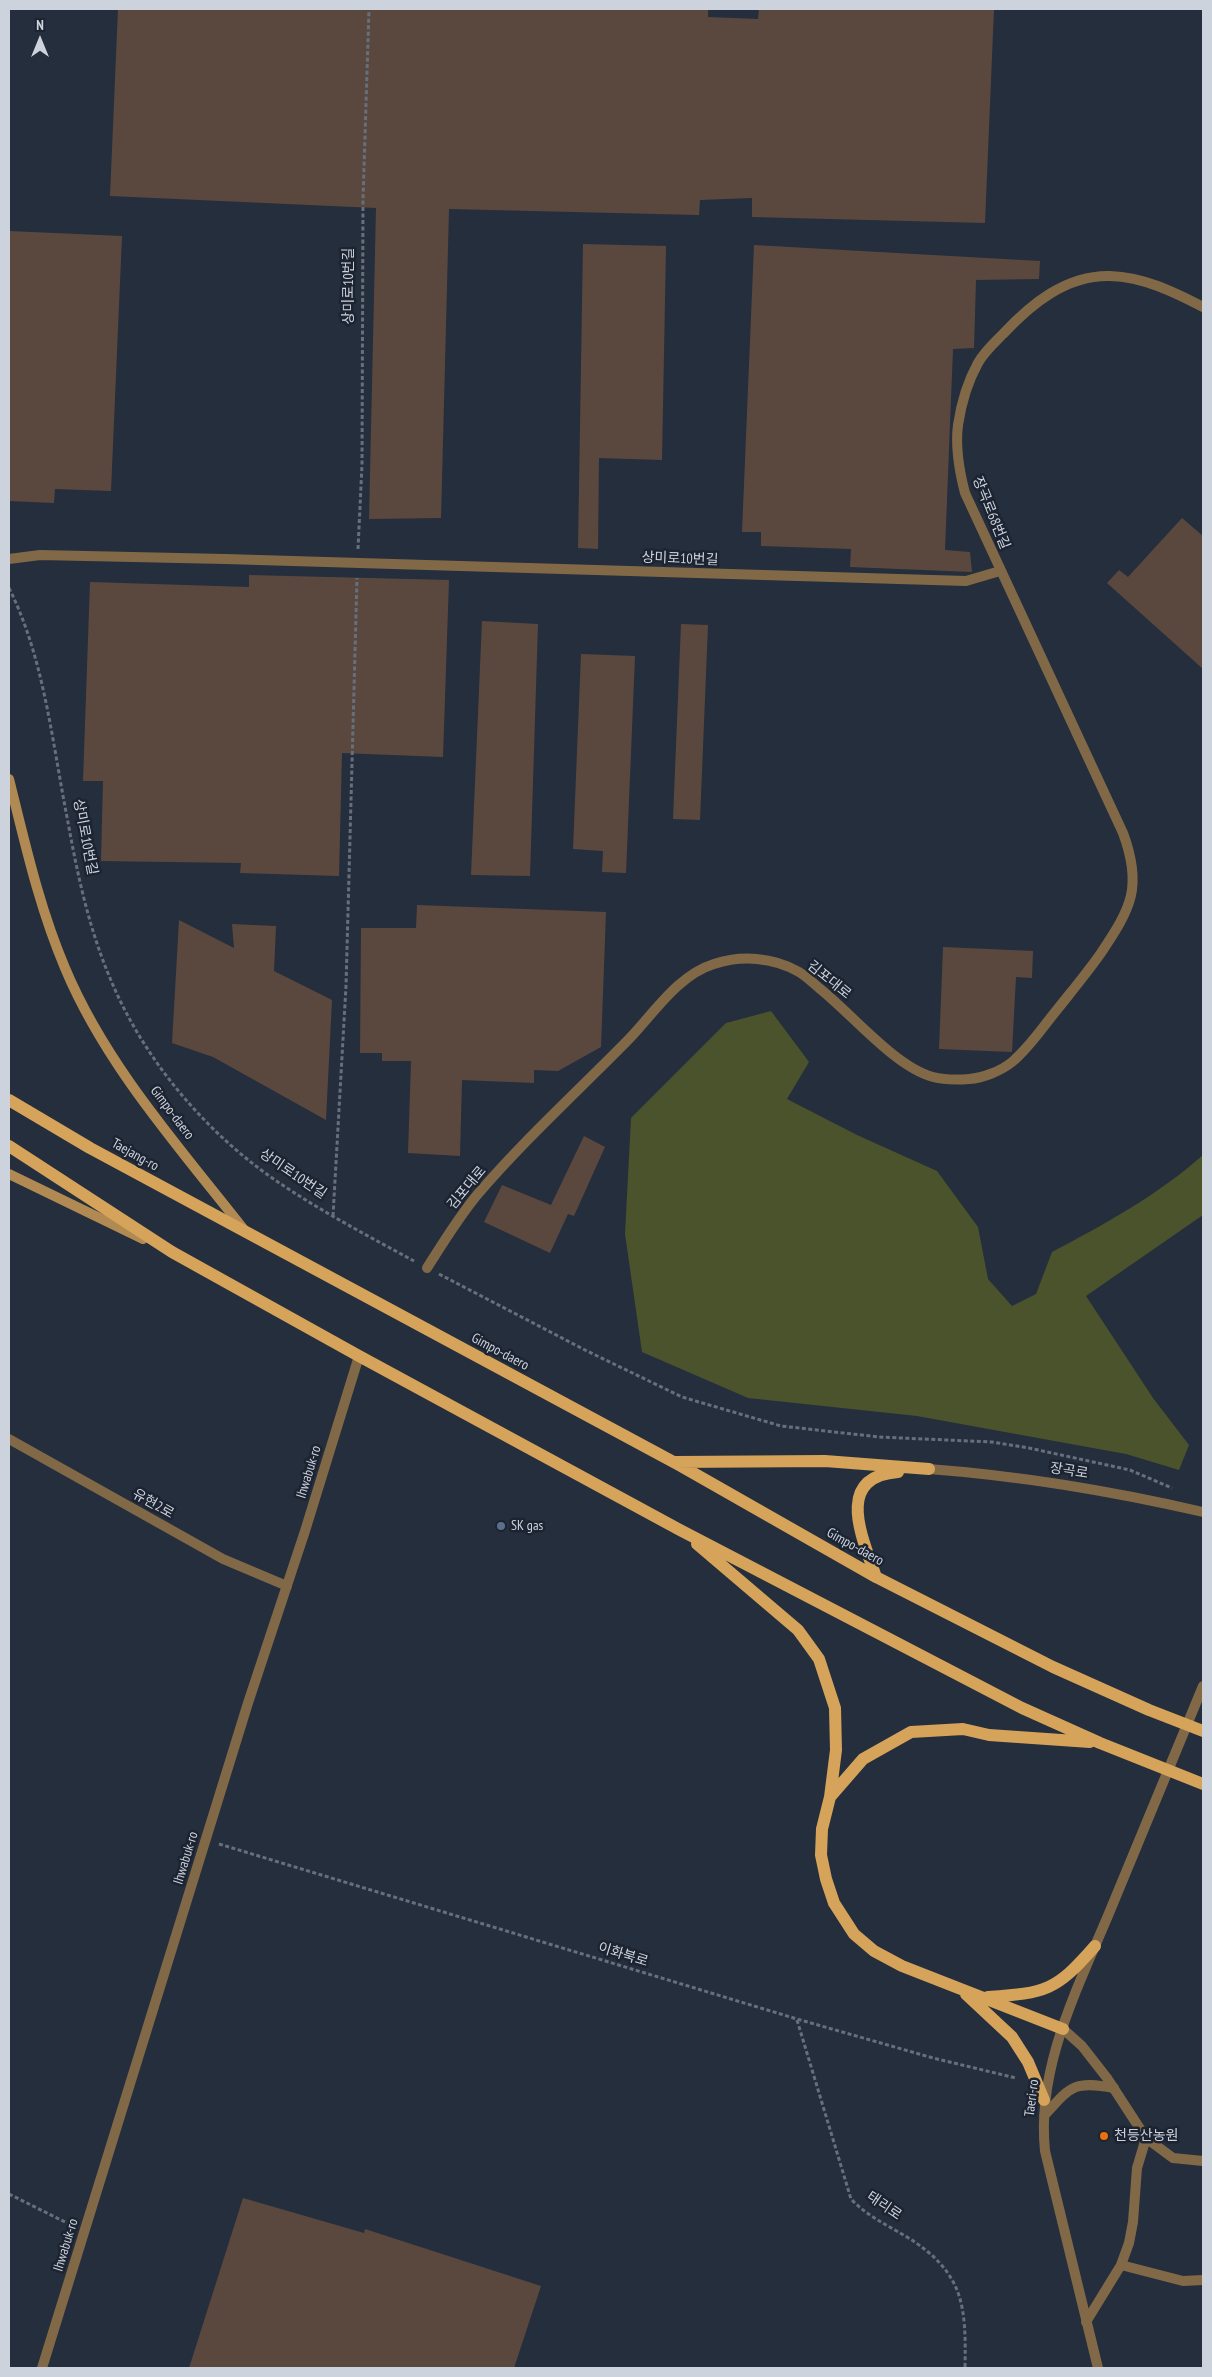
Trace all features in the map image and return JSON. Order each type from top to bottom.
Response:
[{"type":"main road","name":"Gimpo-daero","points":[[9,779],[44,913],[65,969],[92,1023],[149,1108],[248,1233],[674,1462],[876,1576],[1053,1667],[1149,1710],[1203,1731]]},
{"type":"main road","name":"Taejang-ro","points":[[9,1100],[90,1148],[248,1233]]},
{"type":"main road","points":[[9,1146],[172,1252]]},
{"type":"main road","points":[[9,1174],[172,1252],[358,1356],[680,1530],[1013,1703],[1100,1743],[1203,1784]]},
{"type":"main road","points":[[674,1462],[816,1461],[929,1469]]},
{"type":"main road","points":[[876,1576],[858,1523],[857,1506],[861,1490],[872,1479],[886,1473],[929,1469]]},
{"type":"main road","points":[[680,1530],[798,1630],[819,1658],[835,1708],[836,1750],[830,1797],[822,1829],[821,1855],[834,1903],[854,1934],[874,1951],[888,1958],[1063,2029]]},
{"type":"main road","points":[[830,1797],[863,1759],[911,1732],[964,1729],[989,1735],[1100,1743]]},
{"type":"main road","points":[[983,1998],[1020,1995],[1046,1989],[1072,1973],[1095,1946]]},
{"type":"main road","points":[[961,1989],[1012,2037],[1021,2049],[1044,2100]]},
{"type":"street","name":"장곡로68번길","points":[[1106,796],[965,493],[958,466],[958,425],[969,386],[978,363],[1022,314],[1043,297],[1061,288],[1084,280],[1109,276],[1132,278],[1156,284],[1203,307]]},
{"type":"street","points":[[9,559],[40,555],[69,555],[358,564]]},
{"type":"street","name":"상미로10번길","points":[[358,564],[966,581],[1000,571]]},
{"type":"street","name":"김포대로","points":[[427,1268],[458,1220],[495,1175],[672,992],[691,974],[711,964],[751,957],[777,963],[799,972],[909,1066],[931,1077],[951,1080],[974,1079],[993,1073],[1011,1063],[1035,1037],[1099,956],[1123,919],[1130,904],[1134,872],[1130,854],[1106,796]]},
{"type":"street","name":"Ihwabuk-ro","points":[[42,2368],[358,1356]]},
{"type":"street","name":"유현2로","points":[[9,1439],[223,1558],[287,1586]]},
{"type":"street","name":"장곡로","points":[[929,1469],[998,1474],[1072,1484],[1203,1512]]},
{"type":"street","name":"Taeri-ro","points":[[1098,2368],[1046,2151],[1044,2100],[1051,2065],[1063,2029],[1095,1946],[1203,1686]]},
{"type":"street","points":[[1063,2029],[1082,2046],[1114,2088],[1146,2138],[1173,2158],[1203,2161]]},
{"type":"street","points":[[1044,2116],[1065,2093],[1074,2087],[1092,2083],[1114,2088]]},
{"type":"street","points":[[1086,2322],[1121,2265],[1133,2222],[1137,2168],[1146,2138]]},
{"type":"street","points":[[1121,2265],[1183,2280],[1203,2280]]},
{"type":"path","name":"상미로10번길","points":[[9,588],[31,641],[42,686],[87,911],[110,978],[126,1013],[150,1051],[200,1116],[249,1161],[283,1186],[334,1216],[346,986],[362,465],[363,200],[370,9]]},
{"type":"path","points":[[334,1216],[427,1268],[585,1350],[682,1397],[781,1426],[879,1438],[992,1442],[1029,1448],[1130,1470],[1158,1481],[1177,1492]]},
{"type":"path","name":"이화북로","points":[[206,1840],[797,2019],[970,2068],[1036,2080]]},
{"type":"path","name":"태리로","points":[[797,2019],[851,2198],[862,2210],[909,2238],[946,2270],[957,2290],[964,2312],[964,2368]]},
{"type":"path","points":[[9,2194],[85,2231]]},
{"type":"green space","points":[[771,1011],[809,1062],[787,1099],[857,1135],[937,1171],[978,1227],[988,1279],[1012,1306],[1036,1294],[1052,1252],[1111,1220],[1149,1196],[1186,1170],[1203,1155],[1203,1215],[1086,1296],[1153,1398],[1189,1445],[1179,1470],[1126,1454],[917,1416],[748,1398],[642,1352],[625,1234],[631,1118],[726,1023]]},
{"type":"building","points":[[118,9],[708,9],[708,17],[758,19],[759,9],[994,9],[985,223],[752,217],[752,198],[700,200],[699,215],[449,209],[441,518],[369,519],[376,208],[110,196]]},
{"type":"building","points":[[9,231],[122,236],[111,491],[55,489],[54,503],[9,501]]},
{"type":"building","points":[[583,244],[666,246],[662,460],[599,458],[598,549],[578,548]]},
{"type":"building","points":[[754,245],[1040,261],[1039,279],[976,280],[974,348],[953,349],[945,550],[970,552],[972,572],[850,567],[851,549],[761,546],[761,532],[742,532]]},
{"type":"building","points":[[1182,518],[1203,536],[1203,669],[1107,583],[1119,570],[1128,577]]},
{"type":"building","points":[[249,575],[449,580],[443,757],[342,753],[339,876],[240,873],[241,863],[101,861],[103,781],[83,781],[90,582],[249,587]]},
{"type":"building","points":[[482,621],[538,624],[530,876],[471,875]]},
{"type":"building","points":[[681,624],[708,625],[700,820],[673,819]]},
{"type":"building","points":[[581,654],[635,656],[626,873],[602,872],[603,851],[573,849]]},
{"type":"building","points":[[417,905],[606,912],[601,1047],[558,1071],[534,1070],[534,1083],[462,1080],[460,1156],[408,1153],[411,1061],[382,1061],[382,1053],[360,1053],[361,928],[416,928]]},
{"type":"building","points":[[179,920],[234,948],[232,924],[276,926],[274,971],[332,1000],[326,1120],[213,1057],[172,1043]]},
{"type":"building","points":[[943,947],[1033,951],[1032,978],[1016,977],[1012,1052],[939,1049]]},
{"type":"building","points":[[584,1136],[605,1147],[574,1216],[568,1214],[550,1253],[484,1222],[502,1185],[551,1205]]},
{"type":"building","points":[[243,2198],[364,2233],[365,2229],[541,2286],[514,2368],[189,2368]]},
{"type":"place","name":"SK gas","points":[[501,1526]]},
{"type":"place","name":"천등산농원","points":[[1104,2136]]}]
